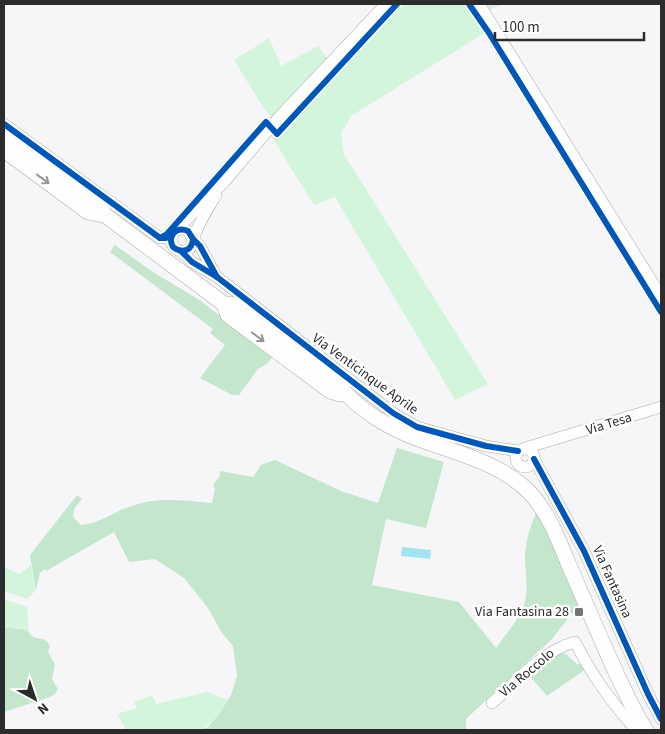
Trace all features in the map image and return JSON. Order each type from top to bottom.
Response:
[{"type":"street","points":[[158,254],[188,218],[225,181],[281,116],[386,4]]},
{"type":"street","points":[[479,4],[661,296]]},
{"type":"street","points":[[4,124],[160,238],[188,231],[193,239]]},
{"type":"street","name":"Via Venticinque Aprile","points":[[4,136],[95,202],[104,215],[158,254],[178,256],[192,262],[217,278],[393,413],[417,427],[486,446],[528,453]]},
{"type":"street","name":"Via Venticinque Aprile","points":[[4,150],[88,212],[104,215]]},
{"type":"street","points":[[173,236],[173,247],[178,256],[193,243],[201,220],[225,181]]},
{"type":"street","name":"Via Venticinque Aprile","points":[[193,239],[200,246],[217,278]]},
{"type":"street","name":"Via Venticinque Aprile","points":[[178,256],[224,304],[236,305],[337,383],[346,396],[374,416],[398,430],[494,467],[530,493],[556,534],[640,728]]},
{"type":"street","name":"Via Tesa","points":[[528,453],[556,440],[661,407]]},
{"type":"street","name":"Via Venticinque Aprile","points":[[486,446],[520,465]]},
{"type":"street","points":[[528,453],[530,466],[520,465],[515,457],[528,453]]},
{"type":"street","name":"Via Fantasina","points":[[528,453],[551,488],[584,551],[661,719]]},
{"type":"street","name":"Via Fantasina","points":[[520,465],[551,488]]},
{"type":"street","name":"Via Roccolo","points":[[492,703],[547,654],[561,646],[575,642],[591,672],[609,698],[640,728]]},
{"type":"green space","points":[[386,4],[503,4],[476,16],[486,32],[351,116],[341,134],[344,154],[488,384],[455,400],[335,197],[314,205],[273,139],[275,123],[234,60],[269,38],[281,66],[318,46],[331,63]]},
{"type":"green space","points":[[115,245],[153,272],[201,301],[272,357],[268,363],[258,369],[239,395],[232,395],[200,378],[225,345],[210,333],[213,329],[110,252]]},
{"type":"green space","points":[[397,448],[444,462],[426,528],[386,519],[372,585],[459,602],[496,648],[515,622],[524,605],[527,588],[526,547],[536,513],[545,526],[577,595],[578,606],[551,640],[466,719],[466,730],[199,730],[208,727],[220,713],[231,695],[237,676],[233,646],[222,633],[208,608],[184,578],[155,559],[129,562],[114,532],[46,571],[45,569],[40,573],[36,590],[30,555],[77,495],[82,499],[74,509],[73,517],[81,525],[101,520],[126,508],[152,501],[172,500],[212,503],[215,489],[213,485],[220,476],[220,471],[253,477],[261,465],[275,460],[341,491],[378,503]]},
{"type":"green space","points":[[31,565],[36,590],[27,599],[4,591],[4,567],[19,574]]},
{"type":"green space","points":[[4,599],[27,607],[29,633],[18,628],[4,628]]},
{"type":"green space","points":[[4,628],[22,630],[28,632],[33,637],[47,641],[50,646],[48,652],[54,664],[52,679],[58,689],[50,697],[4,712]]},
{"type":"green space","points":[[559,653],[566,654],[577,664],[583,663],[586,669],[547,696],[528,674]]},
{"type":"green space","points":[[207,692],[228,700],[216,718],[199,730],[126,730],[117,714],[137,708],[134,702],[152,695],[156,704]]},
{"type":"water","points":[[402,547],[431,550],[430,559],[401,556]]},
{"type":"cycle path","points":[[160,238],[167,234],[266,122],[277,134],[397,4]]},
{"type":"cycle path","points":[[469,4],[489,33],[661,312]]},
{"type":"cycle path","points":[[4,124],[160,238],[166,238]]},
{"type":"cycle path","points":[[193,239],[189,249],[183,251],[176,249],[171,243],[172,236],[176,231],[188,231],[200,246],[217,277]]},
{"type":"cycle path","points":[[181,251],[192,262],[217,277],[393,413],[417,427],[486,446],[518,451]]},
{"type":"cycle path","points":[[534,459],[584,551],[661,719]]},
{"type":"place","name":"Via Fantasina 28","points":[[579,612]]}]
